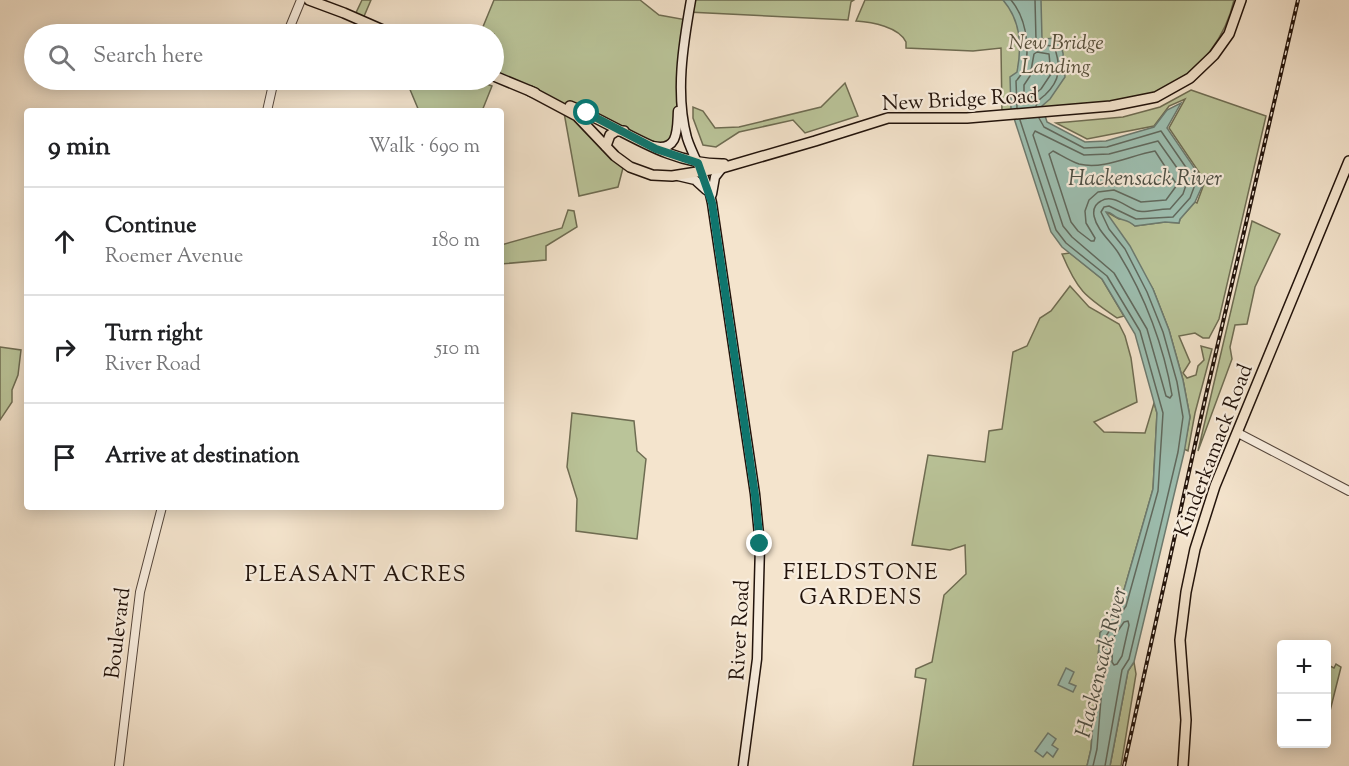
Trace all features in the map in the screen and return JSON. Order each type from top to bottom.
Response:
[{"type":"main road","points":[[309,0],[369,24]]},
{"type":"main road","name":"River Road","points":[[690,0],[681,96],[686,134],[711,198],[755,495],[760,544],[757,659],[743,766]]},
{"type":"main road","name":"New Bridge Road","points":[[530,91],[577,116],[623,163],[639,172],[657,176],[674,176],[700,167],[722,168],[888,117],[953,119],[1048,112],[1126,104],[1156,97],[1178,86],[1196,73],[1214,55],[1229,34],[1242,1]]},
{"type":"main road","points":[[504,80],[587,113],[670,155],[700,167],[735,163]]},
{"type":"main road","points":[[643,142],[660,148],[674,141],[681,96]]},
{"type":"main road","points":[[606,146],[610,135],[616,131],[624,132]]},
{"type":"main road","name":"Kinderkamack Road","points":[[1183,766],[1186,720],[1180,640],[1186,592],[1195,549],[1209,503],[1349,161]]},
{"type":"main road","points":[[711,198],[713,181],[722,168]]},
{"type":"main road","points":[[674,176],[699,182],[711,198]]},
{"type":"street","points":[[291,24],[301,0]]},
{"type":"street","points":[[268,108],[272,90]]},
{"type":"street","points":[[1238,433],[1349,491]]},
{"type":"street","name":"Boulevard","points":[[119,766],[140,592],[161,510]]},
{"type":"green space","points":[[362,0],[371,0],[362,21],[354,17]]},
{"type":"green space","points":[[494,0],[640,0],[659,15],[687,20],[676,135],[660,148],[587,113],[504,80],[504,24],[484,24]]},
{"type":"green space","points":[[691,0],[854,0],[851,2],[848,20],[688,12]]},
{"type":"green space","name":"New Bridge Landing","points":[[865,0],[1234,0],[1225,26],[1211,50],[1198,66],[1168,87],[1153,94],[1118,102],[1002,113],[1001,48],[973,51],[906,48],[906,42],[891,29],[856,21]]},
{"type":"green space","points":[[845,83],[858,116],[805,133],[793,120],[739,132],[716,147],[703,145],[693,118],[693,107],[703,111],[715,128],[739,127],[821,107]]},
{"type":"green space","points":[[410,90],[490,90],[483,108],[418,108]]},
{"type":"green space","points":[[1191,90],[1266,116],[1219,319],[1209,338],[1203,338],[1195,333],[1179,336],[1190,362],[1183,373],[1187,378],[1196,375],[1198,366],[1204,360],[1201,346],[1212,349],[1195,413],[1188,451],[1184,449],[1190,417],[1183,380],[1169,330],[1153,289],[1105,211],[1119,219],[1127,219],[1135,226],[1165,222],[1179,223],[1195,202],[1197,203],[1205,181],[1169,128],[1185,99],[1169,106],[1154,126],[1087,139],[1056,123],[1123,117],[1160,107]]},
{"type":"green space","points":[[563,107],[624,164],[618,187],[579,196]]},
{"type":"green space","points":[[568,210],[574,211],[577,227],[546,246],[546,260],[504,264],[504,244],[562,228]]},
{"type":"green space","points":[[1252,221],[1280,234],[1255,287],[1247,324],[1235,325],[1230,347],[1232,359],[1198,451]]},
{"type":"green space","points":[[1070,253],[1102,279],[1124,316],[1117,318],[1097,304],[1078,285],[1062,254]]},
{"type":"green space","points":[[1070,286],[1089,307],[1119,324],[1131,358],[1137,402],[1094,422],[1104,432],[1145,433],[1154,403],[1157,413],[1153,489],[1120,604],[1100,633],[1091,749],[1087,766],[913,766],[926,679],[915,677],[916,669],[932,662],[944,595],[966,574],[965,545],[950,550],[912,545],[928,455],[985,462],[989,431],[1002,429],[1013,352],[1027,346],[1040,318],[1051,311]]},
{"type":"green space","points":[[0,347],[21,350],[18,375],[12,390],[12,402],[0,420]]},
{"type":"green space","points":[[572,413],[634,421],[637,451],[646,459],[637,539],[576,531],[577,499],[567,467]]},
{"type":"green space","points":[[1134,662],[1136,674],[1121,766],[1110,766],[1128,671]]},
{"type":"green space","points":[[1336,664],[1341,667],[1331,707],[1331,666],[1334,668]]},
{"type":"water","name":"Hackensack River","points":[[1003,0],[1041,0],[1042,39],[1058,38],[1063,53],[1065,77],[1050,99],[1042,106],[1047,122],[1085,142],[1106,141],[1154,127],[1167,110],[1181,103],[1167,128],[1204,182],[1195,202],[1179,223],[1165,222],[1135,226],[1106,212],[1130,246],[1153,289],[1169,330],[1183,380],[1190,417],[1184,453],[1134,662],[1128,671],[1110,766],[1087,766],[1091,749],[1100,633],[1120,604],[1153,489],[1157,413],[1135,334],[1102,279],[1062,247],[1051,232],[1011,109],[1010,77],[1017,72],[1020,43],[1017,25]]},
{"type":"water","points":[[1066,668],[1074,672],[1069,683],[1076,686],[1073,692],[1058,685]]},
{"type":"water","points":[[1048,733],[1056,739],[1052,745],[1058,749],[1053,757],[1047,752],[1043,757],[1035,751]]},
{"type":"railway","points":[[1124,766],[1206,395],[1298,0]]},
{"type":"district","name":"PLEASANT ACRES","points":[[356,573]]},
{"type":"district","name":"FIELDSTONE GARDENS","points":[[861,584]]},
{"type":"route","points":[[587,113],[656,149],[698,163],[707,184],[712,203],[755,495],[760,544]]}]
